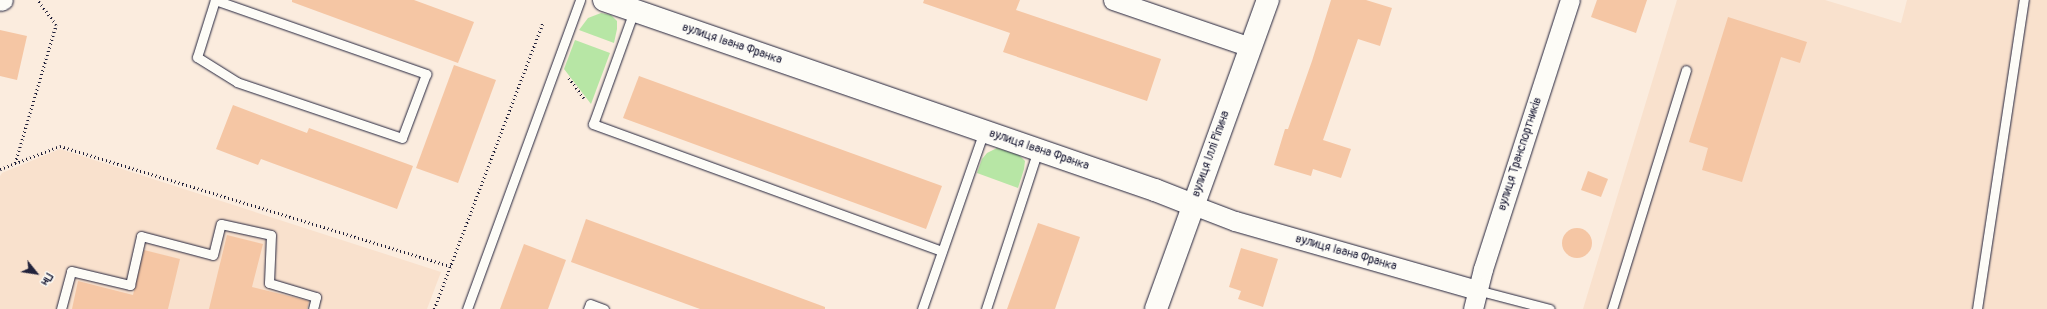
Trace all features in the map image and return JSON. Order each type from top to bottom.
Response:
[{"type":"street","points":[[1113,0],[1250,48]]},
{"type":"street","name":"вулиця Іллі Ріпина","points":[[1156,309],[1268,0]]},
{"type":"street","name":"вулиця Транспортників","points":[[1473,309],[1477,290],[1570,0]]},
{"type":"street","name":"вулиця Івана Франка","points":[[621,4],[1193,205],[1235,222],[1477,290]]},
{"type":"lane","points":[[215,0],[426,74],[402,138],[237,82],[197,58],[215,0]]},
{"type":"lane","points":[[467,309],[580,0]]},
{"type":"lane","points":[[1977,309],[2024,0]]},
{"type":"lane","points":[[621,4],[593,124],[942,252]]},
{"type":"lane","points":[[1612,309],[1686,70]]},
{"type":"lane","points":[[922,309],[984,131]]},
{"type":"lane","points":[[986,309],[1038,150]]},
{"type":"lane","points":[[62,309],[71,271],[130,285],[141,236],[213,255],[221,224],[271,235],[268,283],[316,297],[313,309]]},
{"type":"lane","points":[[1477,290],[1550,309]]},
{"type":"lane","points":[[588,309],[590,304],[604,309]]},
{"type":"path","points":[[14,162],[56,25],[37,0]]},
{"type":"path","points":[[434,309],[543,22]]},
{"type":"path","points":[[568,77],[586,100]]},
{"type":"path","points":[[0,169],[14,162],[60,146],[450,266]]},
{"type":"shaded area","points":[[1677,0],[1825,0],[1901,23],[1907,0],[2047,0],[2047,309],[1583,309]]},
{"type":"shaded area","points":[[60,149],[441,272],[427,309],[0,309],[0,176],[2,173]]},
{"type":"green space","points":[[601,13],[611,15],[617,21],[614,43],[579,30],[588,18]]},
{"type":"green space","points":[[575,40],[610,53],[591,104],[564,69]]},
{"type":"green space","points":[[997,148],[1019,155],[1025,161],[1018,188],[977,173],[982,159],[987,153]]},
{"type":"building","points":[[292,0],[414,0],[474,22],[458,63],[292,2]]},
{"type":"building","points":[[924,0],[1020,0],[1016,10],[1161,59],[1147,101],[1003,52],[1010,33],[923,3]]},
{"type":"building","points":[[1331,0],[1366,0],[1392,8],[1380,46],[1358,39],[1323,140],[1351,149],[1341,178],[1313,169],[1311,176],[1274,165],[1285,129],[1288,129],[1312,61]]},
{"type":"building","points":[[1597,0],[1647,0],[1636,33],[1591,17]]},
{"type":"building","points":[[1728,17],[1807,42],[1800,63],[1781,57],[1742,182],[1702,170],[1708,148],[1689,142]]},
{"type":"building","points":[[0,30],[27,36],[17,80],[0,76]]},
{"type":"building","points":[[454,65],[496,80],[458,183],[416,168]]},
{"type":"building","points":[[639,76],[942,186],[926,229],[623,118]]},
{"type":"building","points":[[233,105],[307,133],[309,128],[413,166],[397,209],[261,159],[258,165],[216,149]]},
{"type":"building","points":[[1588,171],[1608,179],[1601,197],[1581,190]]},
{"type":"building","points":[[586,219],[825,307],[825,309],[700,309],[571,262]]},
{"type":"building","points":[[1038,223],[1080,237],[1055,309],[1007,309]]},
{"type":"building","points":[[1577,228],[1588,232],[1592,243],[1588,254],[1577,258],[1566,254],[1562,243],[1566,232]]},
{"type":"building","points":[[227,235],[263,244],[252,287],[309,301],[307,309],[209,309]]},
{"type":"building","points":[[524,244],[566,260],[548,309],[500,309]]},
{"type":"building","points":[[1241,248],[1278,259],[1263,307],[1238,299],[1241,291],[1229,287]]},
{"type":"building","points":[[144,250],[180,259],[168,309],[72,309],[78,281],[133,295]]}]
